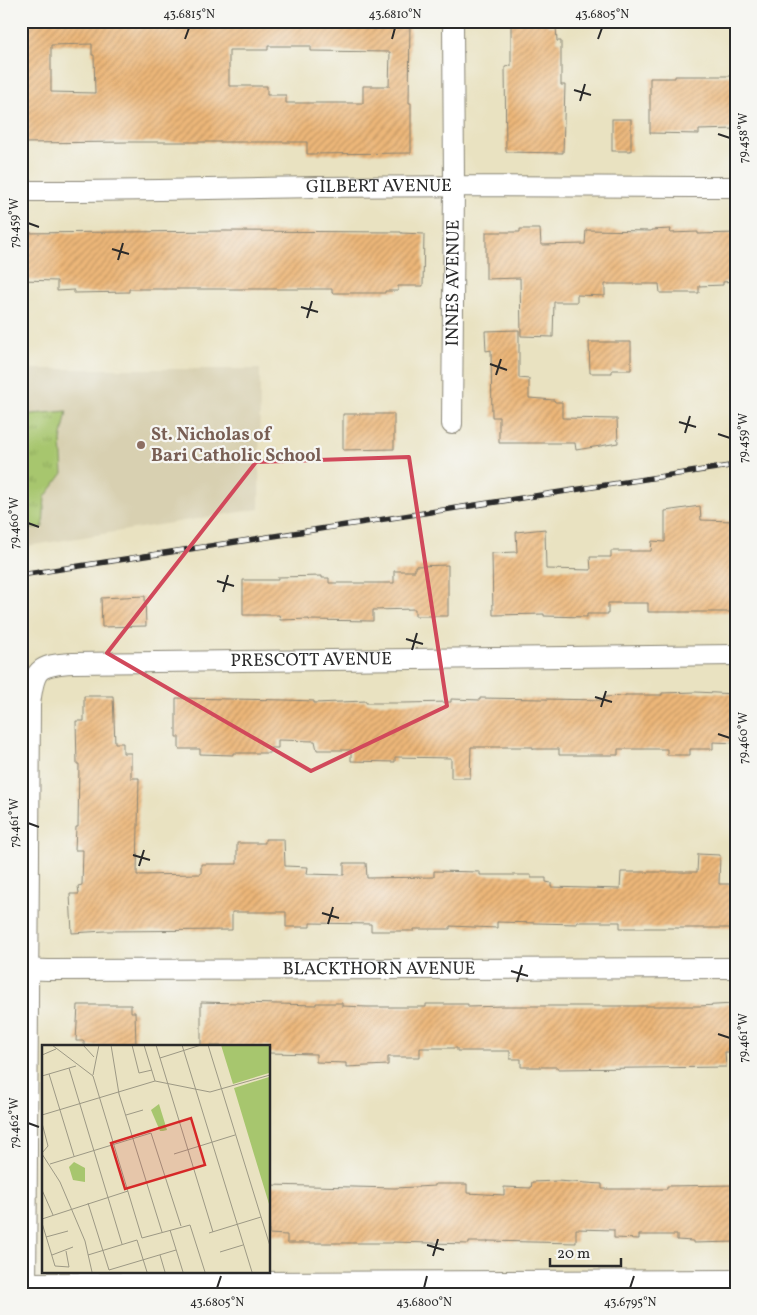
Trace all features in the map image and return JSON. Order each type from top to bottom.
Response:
[{"type":"street","name":"INNES AVENUE","points":[[452,424],[453,21]]},
{"type":"street","name":"GILBERT AVENUE","points":[[21,191],[96,192],[454,186],[736,187]]},
{"type":"street","name":"PRESCOTT AVENUE","points":[[25,969],[30,705],[32,686],[39,671],[50,664],[736,655]]},
{"type":"street","name":"BLACKTHORN AVENUE","points":[[25,969],[736,968]]},
{"type":"street","points":[[25,969],[24,1286],[736,1280]]},
{"type":"highlighted area","points":[[409,457],[447,706],[311,771],[107,653],[256,462]]},
{"type":"shaded area","name":"St. Nicholas of Bari Catholic School","points":[[21,369],[260,369],[259,509],[21,547]]},
{"type":"green space","points":[[67,411],[61,441],[63,473],[45,497],[43,527],[21,530],[21,415]]},
{"type":"building","points":[[21,21],[410,21],[409,103],[411,103],[411,153],[307,154],[307,142],[21,143]],"holes":[[[92,44],[95,93],[51,92],[51,45]],[[268,46],[311,46],[311,51],[390,52],[389,86],[363,86],[363,103],[286,103],[286,95],[267,95],[267,86],[229,86],[229,50],[268,50]]]},
{"type":"building","points":[[511,21],[548,21],[548,26],[556,26],[557,41],[561,41],[561,85],[565,85],[563,153],[506,152],[505,67],[511,66]]},
{"type":"building","points":[[675,76],[736,76],[736,129],[699,130],[699,134],[650,133],[650,78],[675,78]]},
{"type":"building","points":[[612,119],[631,119],[631,151],[612,151]]},
{"type":"building","points":[[520,229],[540,229],[541,245],[585,244],[586,230],[651,231],[671,229],[670,233],[736,233],[736,281],[723,282],[723,285],[699,286],[699,293],[660,293],[659,284],[605,284],[605,296],[577,295],[577,302],[554,302],[553,337],[521,336],[520,278],[486,279],[486,232],[520,232]]},
{"type":"building","points":[[401,232],[424,234],[423,286],[398,286],[398,291],[385,291],[385,293],[332,293],[332,289],[129,289],[129,292],[74,293],[74,290],[57,291],[57,281],[21,280],[21,233]]},
{"type":"building","points":[[519,330],[519,378],[529,379],[529,398],[562,402],[562,418],[617,419],[618,443],[576,450],[575,443],[499,443],[499,417],[492,417],[491,350],[486,351],[485,331]]},
{"type":"building","points":[[589,342],[631,342],[631,370],[612,370],[612,373],[590,373]]},
{"type":"building","points":[[343,414],[394,414],[394,449],[343,450]]},
{"type":"building","points":[[700,506],[701,520],[734,521],[736,612],[648,612],[648,603],[608,603],[608,614],[587,614],[587,617],[544,616],[544,614],[493,615],[492,553],[517,552],[516,532],[545,529],[546,569],[591,570],[590,557],[611,557],[611,551],[651,551],[652,541],[665,542],[665,511]]},
{"type":"building","points":[[448,565],[448,616],[415,616],[415,609],[373,610],[373,621],[280,620],[279,615],[243,615],[243,580],[278,580],[278,577],[322,576],[322,578],[329,578],[329,583],[394,583],[394,571],[415,571],[415,566]]},
{"type":"building","points":[[145,596],[146,626],[102,627],[101,598]]},
{"type":"building","points":[[662,693],[736,694],[736,743],[713,742],[713,749],[690,749],[690,755],[667,755],[667,749],[618,749],[618,755],[559,755],[559,749],[471,747],[470,778],[451,778],[451,758],[395,757],[395,762],[351,761],[351,750],[317,750],[315,741],[278,740],[278,748],[270,748],[270,753],[200,754],[200,749],[179,749],[179,737],[176,737],[176,698],[314,701],[314,703],[366,701],[366,703],[404,703],[451,702],[451,699],[480,700],[480,698],[604,700],[604,697],[625,695],[662,695]]},
{"type":"building","points":[[84,696],[113,696],[115,743],[123,743],[123,753],[131,753],[131,778],[139,778],[137,875],[201,874],[201,864],[237,864],[237,843],[265,843],[265,839],[284,839],[285,866],[308,867],[307,874],[344,875],[344,863],[366,863],[367,878],[434,877],[434,871],[480,872],[480,875],[531,875],[531,878],[546,878],[546,882],[551,883],[551,887],[620,889],[621,872],[697,872],[698,854],[720,855],[719,884],[736,884],[736,928],[620,928],[620,922],[577,922],[577,924],[497,922],[497,928],[450,926],[450,929],[371,931],[371,924],[310,923],[310,927],[286,927],[286,912],[232,912],[232,930],[72,933],[70,894],[79,894],[78,886],[82,885],[83,850],[75,850],[76,827],[78,827],[79,764],[77,764],[76,721],[84,721]]},
{"type":"building","points":[[201,1002],[316,1005],[316,1003],[342,1003],[342,1006],[367,1007],[426,1007],[426,1004],[468,1004],[468,1007],[699,1006],[733,1004],[733,1052],[725,1052],[726,1067],[558,1069],[558,1067],[521,1067],[521,1059],[510,1059],[510,1051],[457,1051],[457,1048],[420,1048],[420,1057],[388,1057],[388,1065],[346,1067],[346,1063],[316,1062],[316,1054],[270,1053],[270,1045],[201,1045]]},
{"type":"building","points":[[78,1005],[131,1005],[131,1012],[135,1012],[136,1045],[84,1045],[84,1041],[76,1041]]},
{"type":"building","points":[[557,1181],[602,1184],[602,1189],[667,1189],[667,1186],[736,1185],[736,1242],[693,1243],[693,1241],[677,1240],[677,1235],[639,1235],[639,1239],[614,1238],[614,1230],[576,1229],[576,1243],[488,1241],[469,1242],[469,1244],[393,1242],[287,1243],[287,1235],[270,1234],[270,1185],[395,1188],[435,1186],[435,1184],[467,1184],[467,1193],[504,1195],[504,1187],[531,1188],[532,1182]]},
{"type":"railway","points":[[21,575],[736,465]]},
{"type":"place","name":"St. Nicholas of Bari Catholic School","points":[[141,445]]}]
